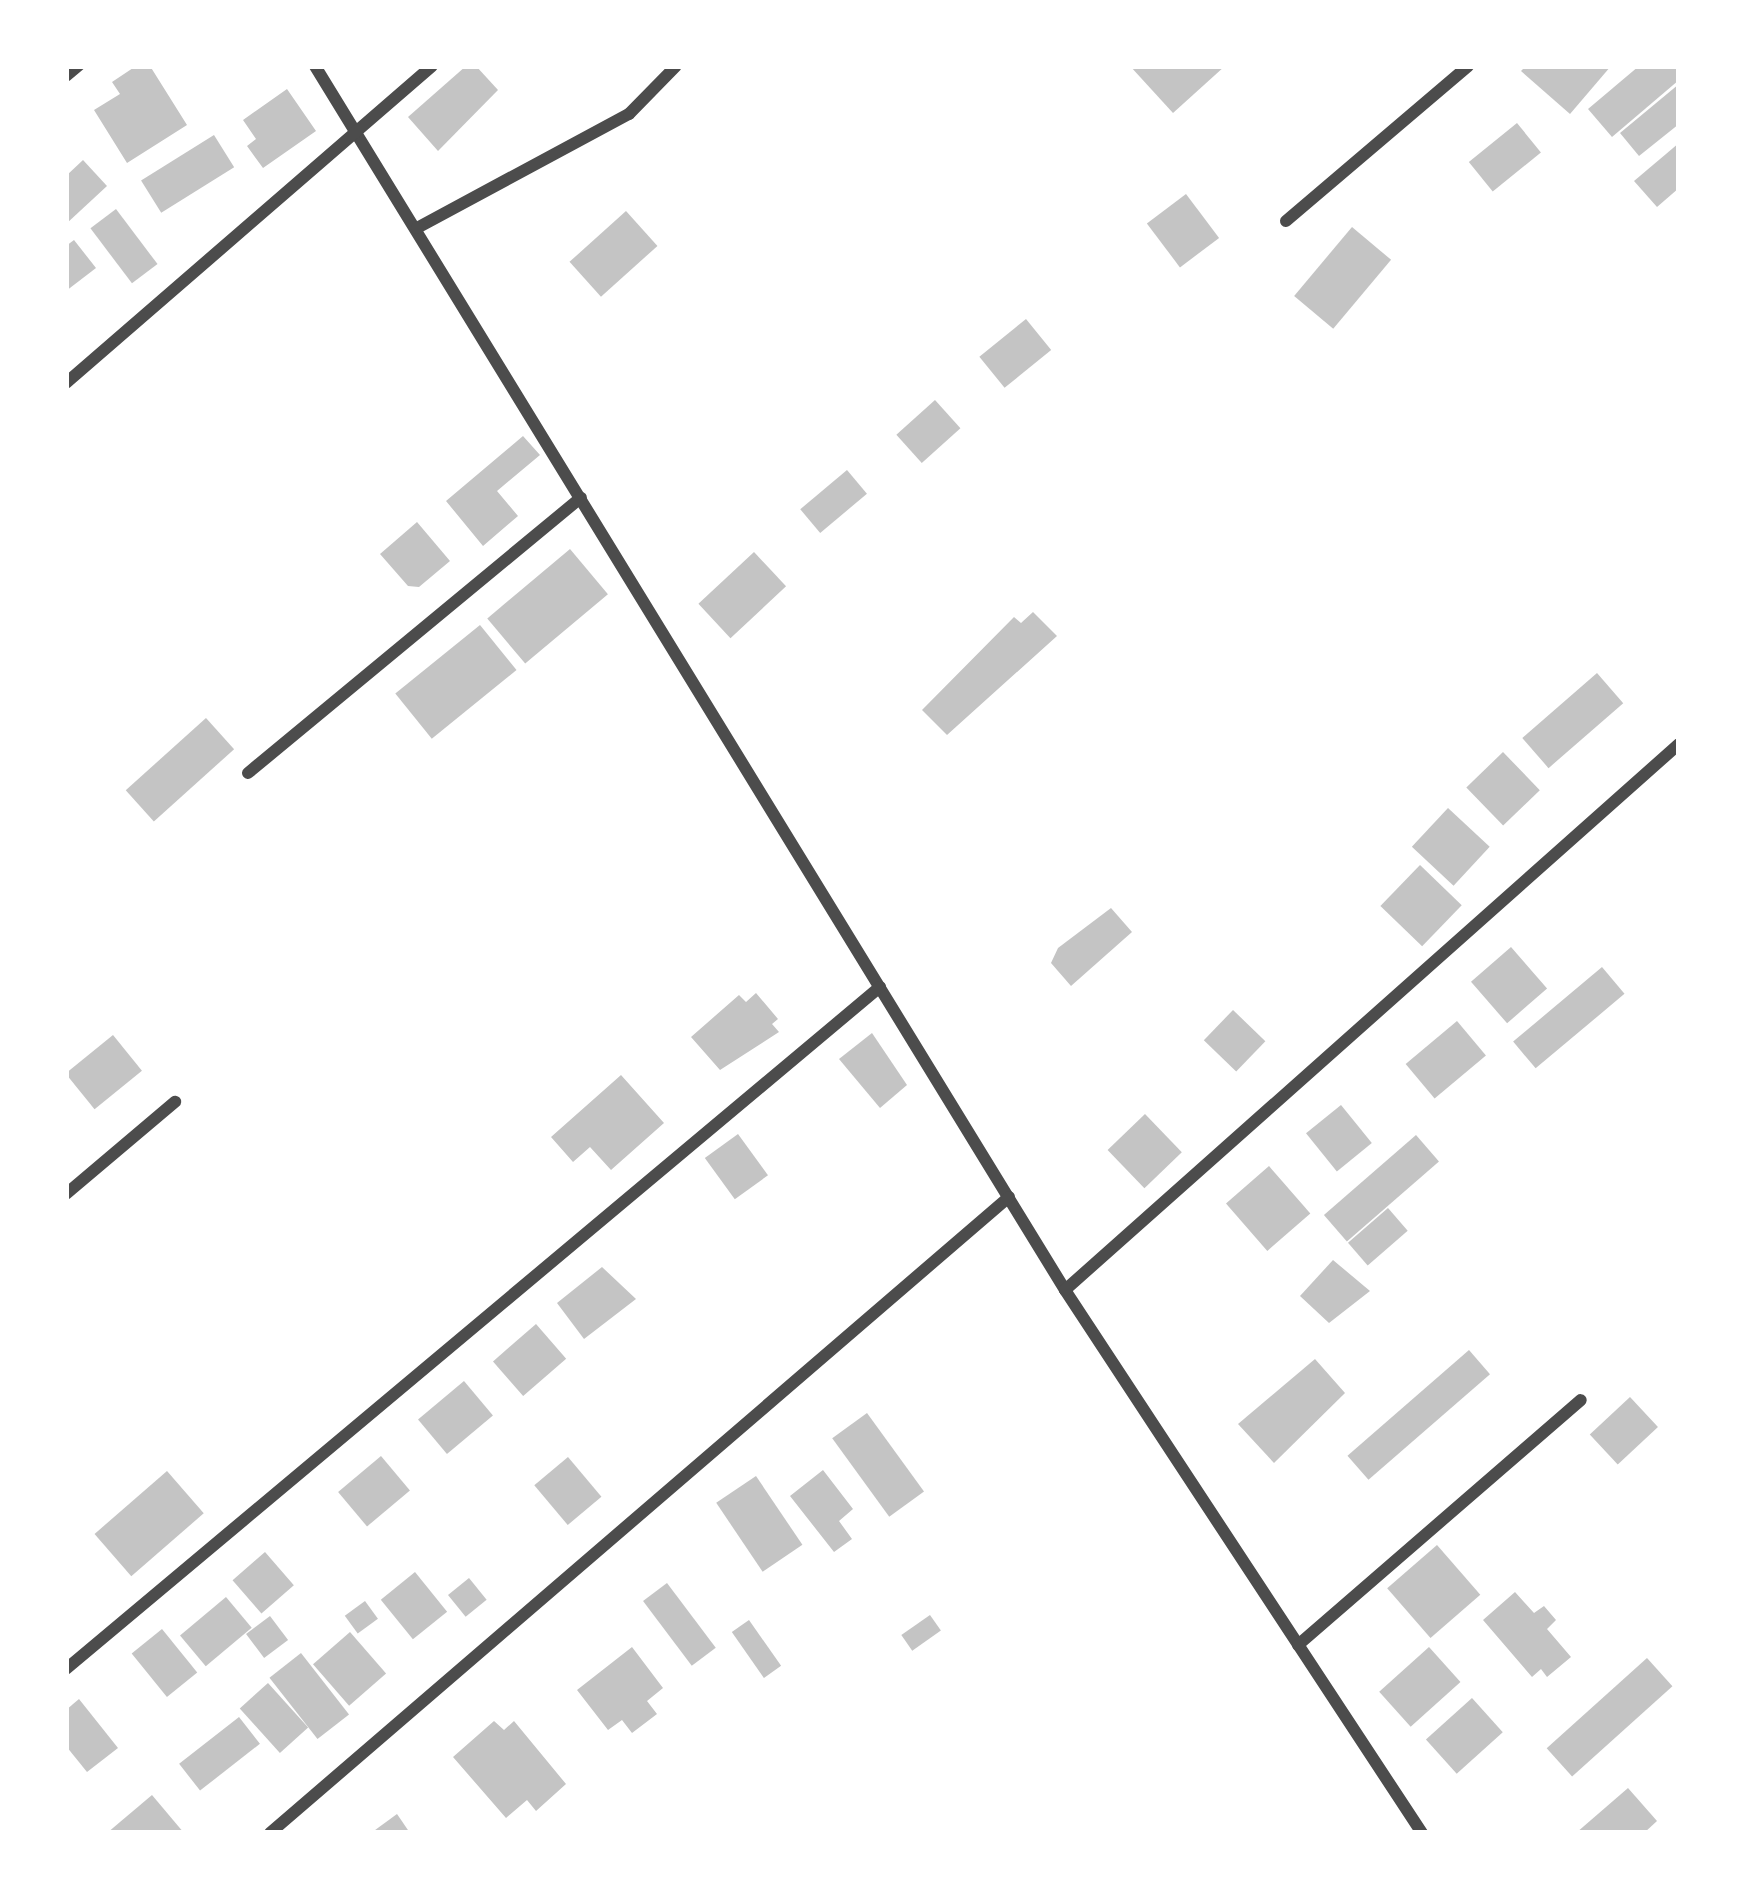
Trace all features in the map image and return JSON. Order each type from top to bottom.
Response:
[{"type":"street","points":[[66,76],[78,66]]},
{"type":"street","points":[[315,66],[1065,1290],[1422,1833]]},
{"type":"street","points":[[66,383],[432,66]]},
{"type":"street","points":[[417,228],[629,114],[676,66]]},
{"type":"street","points":[[1286,221],[1468,66]]},
{"type":"street","points":[[248,772],[581,498]]},
{"type":"street","points":[[1065,1290],[1679,744]]},
{"type":"street","points":[[66,1669],[880,987]]},
{"type":"street","points":[[66,1194],[175,1102]]},
{"type":"street","points":[[271,1833],[1009,1197]]},
{"type":"street","points":[[1298,1645],[1581,1400]]},
{"type":"building","points":[[136,66],[150,66],[187,125],[127,163],[94,110],[120,94],[112,82]]},
{"type":"building","points":[[466,66],[476,66],[498,90],[438,151],[408,117]]},
{"type":"building","points":[[1130,66],[1225,66],[1173,113]]},
{"type":"building","points":[[1526,66],[1611,66],[1570,114],[1521,71]]},
{"type":"building","points":[[1639,66],[1679,66],[1679,80],[1612,137],[1588,109]]},
{"type":"building","points":[[1679,84],[1679,124],[1639,156],[1620,133]]},
{"type":"building","points":[[287,89],[316,131],[263,168],[247,146],[256,139],[243,120]]},
{"type":"building","points":[[1517,123],[1541,153],[1493,192],[1469,162]]},
{"type":"building","points":[[214,135],[234,167],[161,213],[141,181]]},
{"type":"building","points":[[1679,143],[1679,188],[1657,207],[1634,181]]},
{"type":"building","points":[[83,160],[107,186],[66,224],[66,176]]},
{"type":"building","points":[[1186,194],[1219,238],[1180,267],[1147,223]]},
{"type":"building","points":[[116,209],[158,264],[132,283],[90,228]]},
{"type":"building","points":[[626,211],[657,246],[601,297],[570,262]]},
{"type":"building","points":[[1352,227],[1391,260],[1333,329],[1294,296]]},
{"type":"building","points":[[74,240],[96,268],[66,291],[66,246]]},
{"type":"building","points":[[1026,319],[1051,350],[1005,388],[979,357]]},
{"type":"building","points":[[935,400],[960,428],[922,463],[896,435]]},
{"type":"building","points":[[523,436],[540,455],[497,491],[518,516],[483,546],[446,501]]},
{"type":"building","points":[[847,470],[867,494],[820,533],[800,509]]},
{"type":"building","points":[[417,522],[450,561],[419,587],[408,586],[380,554]]},
{"type":"building","points":[[570,549],[608,594],[525,664],[487,618]]},
{"type":"building","points":[[754,552],[786,586],[730,638],[698,604]]},
{"type":"building","points":[[1033,612],[1057,636],[947,735],[922,710],[1014,617],[1021,623]]},
{"type":"building","points":[[480,625],[517,670],[432,739],[395,694]]},
{"type":"building","points":[[1597,673],[1623,703],[1549,768],[1522,738]]},
{"type":"building","points":[[206,718],[234,749],[154,821],[126,790]]},
{"type":"building","points":[[1503,752],[1540,790],[1503,826],[1466,787]]},
{"type":"building","points":[[1448,808],[1490,847],[1454,886],[1412,847]]},
{"type":"building","points":[[1420,865],[1462,905],[1422,946],[1380,906]]},
{"type":"building","points":[[1111,908],[1132,932],[1071,986],[1051,963],[1058,948]]},
{"type":"building","points":[[1511,947],[1547,989],[1507,1023],[1471,982]]},
{"type":"building","points":[[1602,967],[1624,994],[1536,1068],[1513,1042]]},
{"type":"building","points":[[756,993],[778,1019],[772,1024],[779,1032],[720,1070],[691,1037],[739,995],[746,1002]]},
{"type":"building","points":[[1233,1010],[1265,1041],[1236,1071],[1204,1040]]},
{"type":"building","points":[[1457,1021],[1486,1055],[1435,1099],[1406,1064]]},
{"type":"building","points":[[872,1033],[907,1085],[880,1108],[839,1059]]},
{"type":"building","points":[[113,1035],[142,1071],[95,1109],[66,1073]]},
{"type":"building","points":[[621,1075],[664,1123],[611,1170],[590,1147],[573,1162],[551,1137]]},
{"type":"building","points":[[1341,1105],[1372,1143],[1337,1171],[1306,1133]]},
{"type":"building","points":[[1145,1114],[1182,1152],[1144,1188],[1108,1150]]},
{"type":"building","points":[[738,1134],[768,1175],[735,1199],[705,1158]]},
{"type":"building","points":[[1416,1135],[1439,1161],[1347,1241],[1324,1215]]},
{"type":"building","points":[[1269,1166],[1310,1214],[1267,1251],[1226,1203]]},
{"type":"building","points":[[1388,1208],[1408,1231],[1368,1265],[1348,1243]]},
{"type":"building","points":[[1333,1260],[1370,1291],[1329,1323],[1300,1296]]},
{"type":"building","points":[[602,1267],[636,1299],[584,1339],[557,1303]]},
{"type":"building","points":[[536,1324],[566,1359],[523,1396],[493,1361]]},
{"type":"building","points":[[1469,1350],[1490,1374],[1368,1480],[1347,1456]]},
{"type":"building","points":[[1315,1359],[1345,1393],[1274,1463],[1238,1424]]},
{"type":"building","points":[[464,1381],[493,1415],[447,1454],[418,1420]]},
{"type":"building","points":[[1630,1397],[1658,1427],[1618,1464],[1590,1435]]},
{"type":"building","points":[[867,1413],[924,1491],[889,1517],[832,1438]]},
{"type":"building","points":[[381,1456],[410,1490],[367,1526],[338,1492]]},
{"type":"building","points":[[568,1457],[601,1497],[568,1525],[534,1485]]},
{"type":"building","points":[[823,1470],[853,1509],[839,1521],[852,1539],[834,1552],[790,1496]]},
{"type":"building","points":[[167,1471],[204,1513],[131,1576],[95,1534]]},
{"type":"building","points":[[756,1476],[802,1545],[763,1572],[716,1503]]},
{"type":"building","points":[[1437,1545],[1480,1595],[1430,1638],[1387,1588]]},
{"type":"building","points":[[265,1552],[294,1585],[261,1613],[233,1580]]},
{"type":"building","points":[[415,1572],[447,1612],[413,1639],[381,1600]]},
{"type":"building","points":[[469,1578],[487,1600],[466,1617],[448,1595]]},
{"type":"building","points":[[667,1583],[716,1648],[692,1666],[643,1601]]},
{"type":"building","points":[[1515,1592],[1534,1613],[1544,1606],[1556,1620],[1547,1629],[1571,1657],[1547,1677],[1541,1669],[1532,1677],[1483,1620]]},
{"type":"building","points":[[226,1597],[252,1628],[206,1666],[180,1636]]},
{"type":"building","points":[[365,1601],[378,1619],[358,1633],[345,1616]]},
{"type":"building","points":[[930,1615],[941,1631],[912,1651],[901,1635]]},
{"type":"building","points":[[270,1616],[288,1640],[264,1658],[246,1634]]},
{"type":"building","points":[[749,1620],[781,1666],[764,1678],[732,1632]]},
{"type":"building","points":[[162,1629],[197,1673],[167,1697],[132,1654]]},
{"type":"building","points":[[350,1632],[386,1674],[349,1706],[313,1664]]},
{"type":"building","points":[[632,1647],[663,1688],[647,1701],[657,1714],[632,1733],[622,1720],[608,1730],[577,1690]]},
{"type":"building","points":[[1429,1647],[1460,1682],[1411,1727],[1379,1692]]},
{"type":"building","points":[[301,1653],[349,1714],[318,1739],[269,1678]]},
{"type":"building","points":[[1647,1658],[1672,1686],[1572,1777],[1547,1748]]},
{"type":"building","points":[[268,1683],[308,1728],[280,1753],[240,1708]]},
{"type":"building","points":[[1472,1698],[1503,1732],[1457,1774],[1426,1739]]},
{"type":"building","points":[[79,1699],[118,1748],[87,1772],[66,1746],[66,1710]]},
{"type":"building","points":[[239,1717],[260,1744],[200,1791],[179,1764]]},
{"type":"building","points":[[494,1721],[504,1730],[514,1721],[566,1784],[536,1811],[527,1800],[506,1818],[453,1757]]},
{"type":"building","points":[[1628,1788],[1657,1821],[1644,1833],[1576,1833]]},
{"type":"building","points":[[152,1795],[184,1833],[107,1833]]},
{"type":"building","points":[[397,1814],[410,1833],[371,1833]]}]
